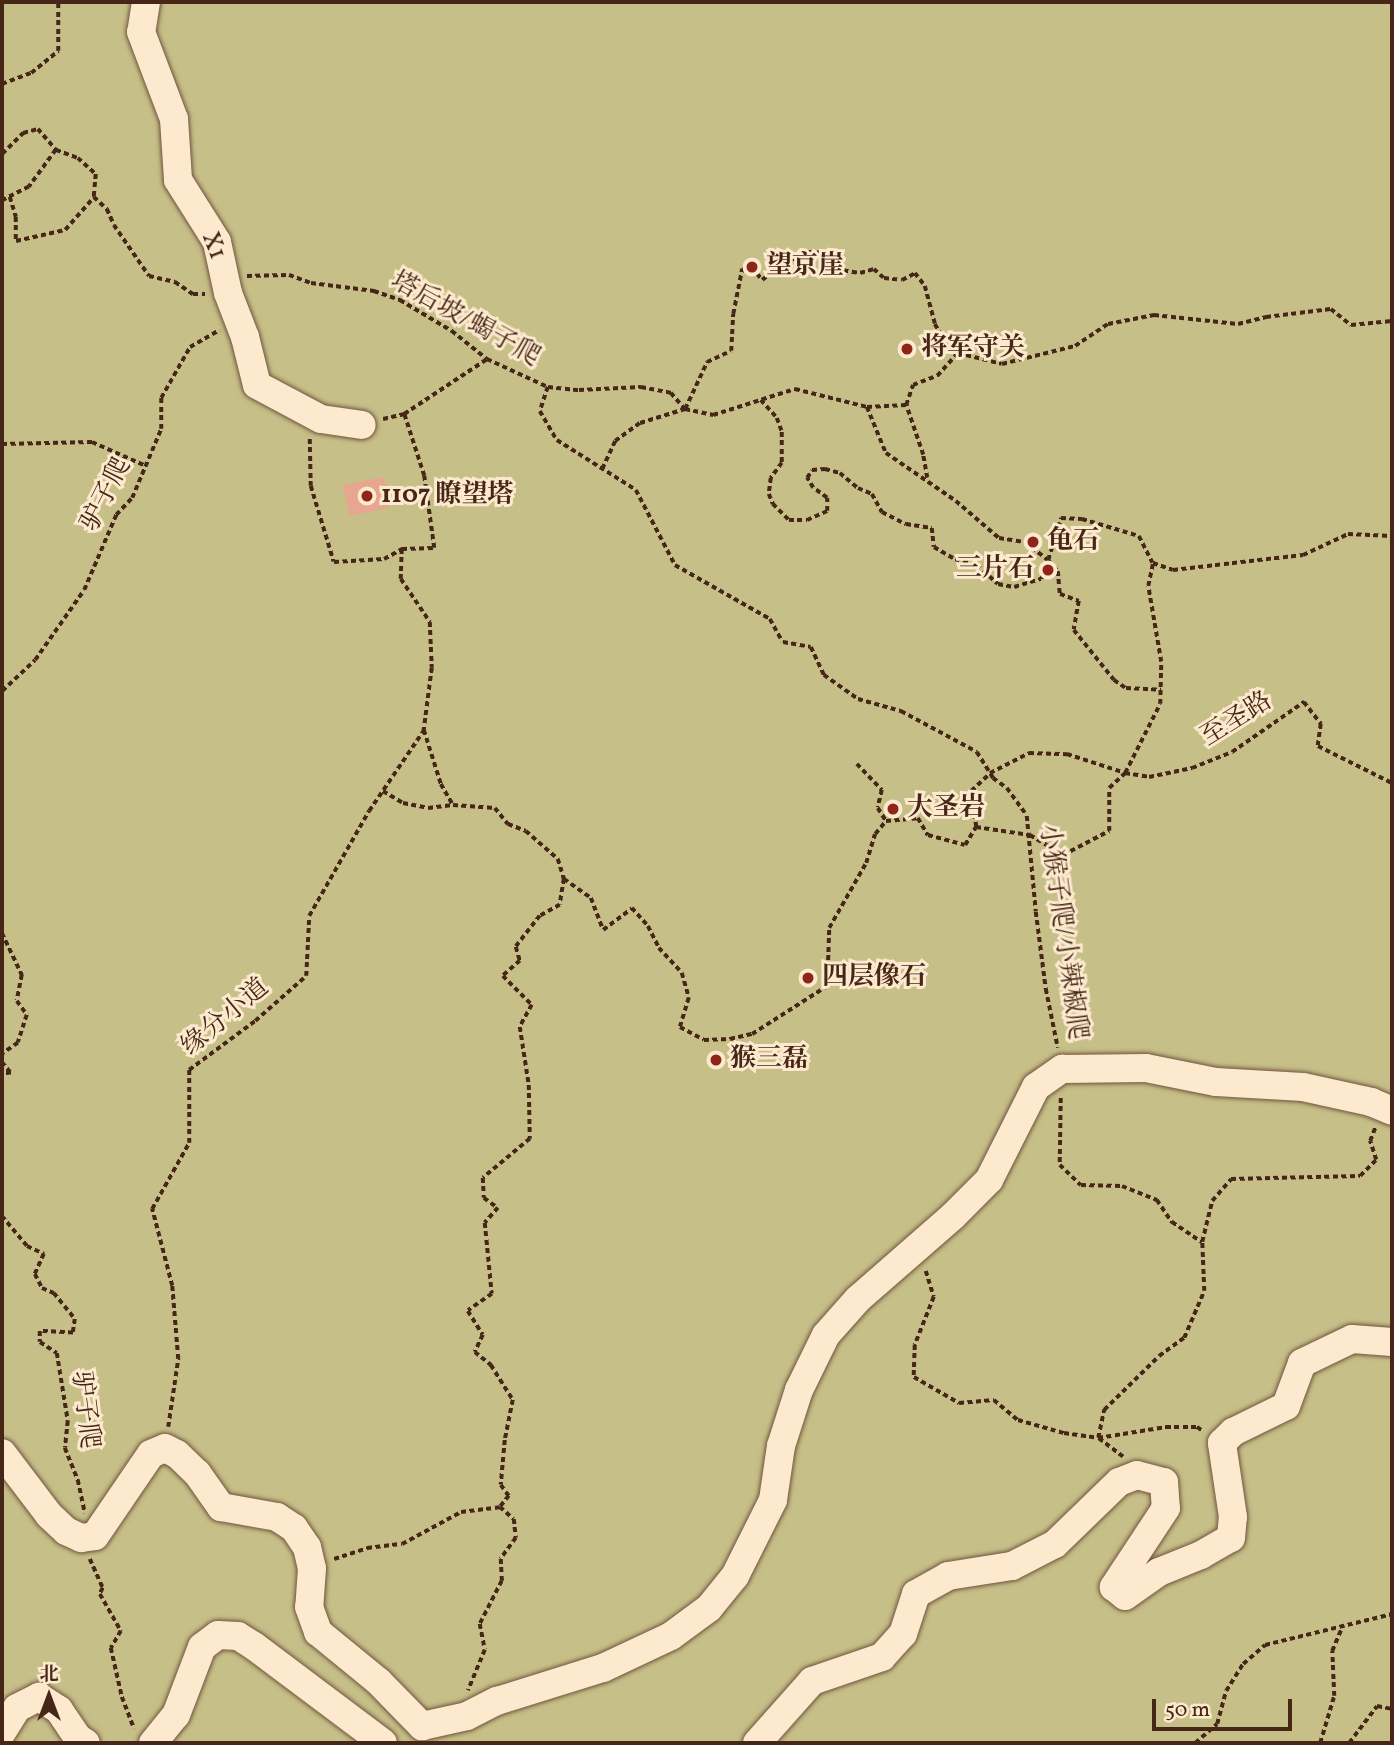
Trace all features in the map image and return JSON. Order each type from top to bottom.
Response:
[{"type":"lane","name":"X1","points":[[146,2],[141,32],[174,119],[178,180],[217,242],[229,296],[245,337],[257,385],[319,425],[362,425]]},
{"type":"lane","points":[[2,1453],[49,1515],[66,1531],[85,1526],[95,1535],[151,1454],[165,1448],[177,1454],[197,1474],[221,1507],[277,1517],[294,1528],[307,1547],[313,1568],[309,1606],[318,1632],[379,1682],[417,1734],[467,1716],[497,1701],[603,1668],[671,1636],[709,1608],[735,1576],[773,1500],[782,1446],[799,1390],[826,1335],[858,1299],[989,1180],[1036,1087],[1062,1069],[1146,1068],[1216,1082],[1303,1087],[1387,1109]]},
{"type":"lane","points":[[757,1743],[812,1681],[882,1657],[903,1634],[916,1594],[948,1576],[1012,1566],[1055,1544],[1119,1482],[1137,1475],[1164,1482],[1166,1508],[1114,1587],[1125,1596],[1159,1572],[1201,1555],[1231,1538],[1233,1517],[1222,1443],[1233,1432],[1286,1406],[1302,1363],[1352,1339],[1392,1342]]},
{"type":"lane","points":[[145,1739],[176,1715],[202,1647],[218,1635],[238,1636],[254,1646],[383,1743]]},
{"type":"lane","points":[[2,1732],[17,1708],[39,1697],[59,1710],[78,1738],[86,1743]]},
{"type":"path","points":[[2,84],[31,73],[58,51],[58,2]]},
{"type":"path","points":[[2,154],[23,133],[38,129],[56,150],[78,158],[96,174],[94,197],[65,230],[16,241],[16,217],[9,197]]},
{"type":"path","points":[[2,201],[29,187],[56,150]]},
{"type":"path","name":"塔后坡/蝎子爬","points":[[94,197],[107,209],[114,225],[149,276],[175,282],[193,294],[229,296],[289,275],[311,283],[374,290],[410,306],[452,331],[487,359],[548,387],[579,390],[641,387],[671,393],[685,409],[713,415],[795,389],[867,407],[906,405]]},
{"type":"path","points":[[602,469],[615,441],[640,423],[685,409],[707,362],[731,351],[733,314],[742,269],[752,267],[762,280],[783,264],[808,252],[827,253],[835,269],[860,273],[874,270],[884,278],[902,280],[915,273],[925,286],[935,324],[945,342],[958,353],[1002,364],[1075,346],[1108,324],[1154,315],[1238,324],[1302,311],[1331,309],[1351,325],[1392,321]]},
{"type":"path","name":"驴子爬","points":[[2,691],[35,660],[84,590],[116,515],[132,498],[160,429],[160,398],[190,347],[211,338],[229,296]]},
{"type":"path","points":[[927,478],[923,455],[906,405],[913,385],[937,376],[958,353]]},
{"type":"path","points":[[319,425],[311,486],[334,562],[384,559],[402,549],[434,548],[424,476],[404,414],[487,359]]},
{"type":"path","name":"小猴子爬/小辣椒爬","points":[[548,387],[540,411],[557,440],[636,490],[675,565],[769,619],[783,642],[811,647],[824,675],[858,699],[901,711],[977,752],[990,774],[1007,788],[1027,816],[1030,835],[1046,989],[1062,1069],[1060,1165],[1081,1185],[1122,1186],[1157,1200],[1172,1222],[1202,1242]]},
{"type":"path","points":[[761,400],[777,418],[782,432],[782,463],[771,478],[769,494],[773,504],[789,520],[807,520],[827,511],[827,498],[813,488],[807,478],[812,470],[825,469],[840,473],[858,488],[872,494],[882,512],[906,524],[932,528],[934,547],[977,565],[998,584],[1014,587],[1041,579],[1061,519],[1071,519],[1139,537],[1153,564],[1148,586],[1161,662],[1160,704],[1125,772],[1109,788],[1109,831],[1063,855],[1030,835],[976,827]]},
{"type":"path","points":[[867,407],[886,453],[927,478],[999,538],[1025,542],[1058,571],[1060,594],[1079,601],[1074,630],[1114,680],[1126,688],[1161,690]]},
{"type":"path","points":[[2,444],[92,442],[144,465]]},
{"type":"path","points":[[1153,564],[1173,570],[1303,555],[1349,534],[1392,536]]},
{"type":"path","points":[[402,549],[401,579],[430,622],[432,668],[424,730],[441,784],[453,805]]},
{"type":"path","name":"至圣路","points":[[1125,772],[1149,778],[1192,768],[1232,752],[1304,702],[1321,724],[1318,747],[1392,783]]},
{"type":"path","name":"缘分小道","points":[[165,1448],[178,1359],[172,1286],[152,1209],[189,1143],[189,1070],[255,1021],[306,976],[309,916],[383,791],[424,730]]},
{"type":"path","points":[[564,879],[591,898],[603,930],[632,908],[648,926],[659,948],[682,973],[689,998],[680,1027],[704,1041],[730,1039],[752,1034],[827,986],[829,928],[866,863],[875,834],[886,821],[918,818],[928,835],[965,845],[976,827],[971,790],[990,774],[1029,753],[1067,754],[1125,772]]},
{"type":"path","points":[[857,764],[882,790],[878,808],[886,821]]},
{"type":"path","points":[[313,1568],[367,1548],[402,1544],[461,1512],[500,1507],[509,1496],[501,1485],[505,1440],[513,1400],[491,1365],[475,1352],[483,1335],[468,1311],[492,1294],[485,1223],[498,1208],[484,1198],[483,1178],[530,1139],[529,1084],[520,1027],[532,1004],[503,976],[520,961],[516,947],[540,916],[560,905],[564,879],[558,859],[526,831],[508,824],[495,808],[453,805],[428,808],[403,803],[383,791]]},
{"type":"path","points":[[2,933],[22,975],[17,1001],[27,1015],[18,1043],[2,1054]]},
{"type":"path","points":[[2,1062],[11,1073],[2,1074]]},
{"type":"path","points":[[1098,1438],[1104,1410],[1159,1356],[1184,1338],[1204,1292],[1202,1242],[1212,1201],[1231,1179],[1360,1176],[1376,1160],[1370,1141],[1387,1109]]},
{"type":"path","name":"驴子爬","points":[[2,1216],[27,1246],[44,1254],[35,1274],[42,1288],[54,1293],[75,1319],[72,1333],[40,1331],[40,1342],[57,1353],[68,1421],[65,1448],[78,1480],[85,1526]]},
{"type":"path","points":[[917,1246],[934,1297],[915,1345],[914,1377],[959,1403],[995,1400],[1018,1420],[1064,1433],[1098,1438],[1133,1430],[1197,1427],[1222,1443]]},
{"type":"path","points":[[1098,1438],[1115,1449],[1137,1475]]},
{"type":"path","points":[[460,1700],[468,1692],[485,1650],[480,1624],[502,1581],[501,1559],[516,1538],[514,1519],[500,1507]]},
{"type":"path","points":[[85,1526],[103,1588],[100,1594],[121,1631],[111,1648],[114,1668],[145,1739]]},
{"type":"path","points":[[1195,1743],[1217,1724],[1226,1691],[1242,1664],[1265,1645],[1392,1614]]},
{"type":"path","points":[[1320,1743],[1334,1696],[1332,1651],[1343,1625]]},
{"type":"path","points":[[1349,1743],[1377,1706],[1392,1709]]},
{"type":"shaded area","points":[[2,2],[1392,2],[1392,1743],[2,1743]]},
{"type":"building","name":"1107 瞭望塔","points":[[384,477],[390,507],[350,516],[343,485]]},
{"type":"place","name":"望京崖","points":[[752,267]]},
{"type":"place","name":"将军守关","points":[[907,349]]},
{"type":"place","name":"1107 瞭望塔","points":[[367,496]]},
{"type":"place","name":"龟石","points":[[1033,542]]},
{"type":"place","name":"三片石","points":[[1048,570]]},
{"type":"place","name":"大圣岩","points":[[893,809]]},
{"type":"place","name":"四层像石","points":[[808,978]]},
{"type":"place","name":"猴三磊","points":[[716,1060]]}]
